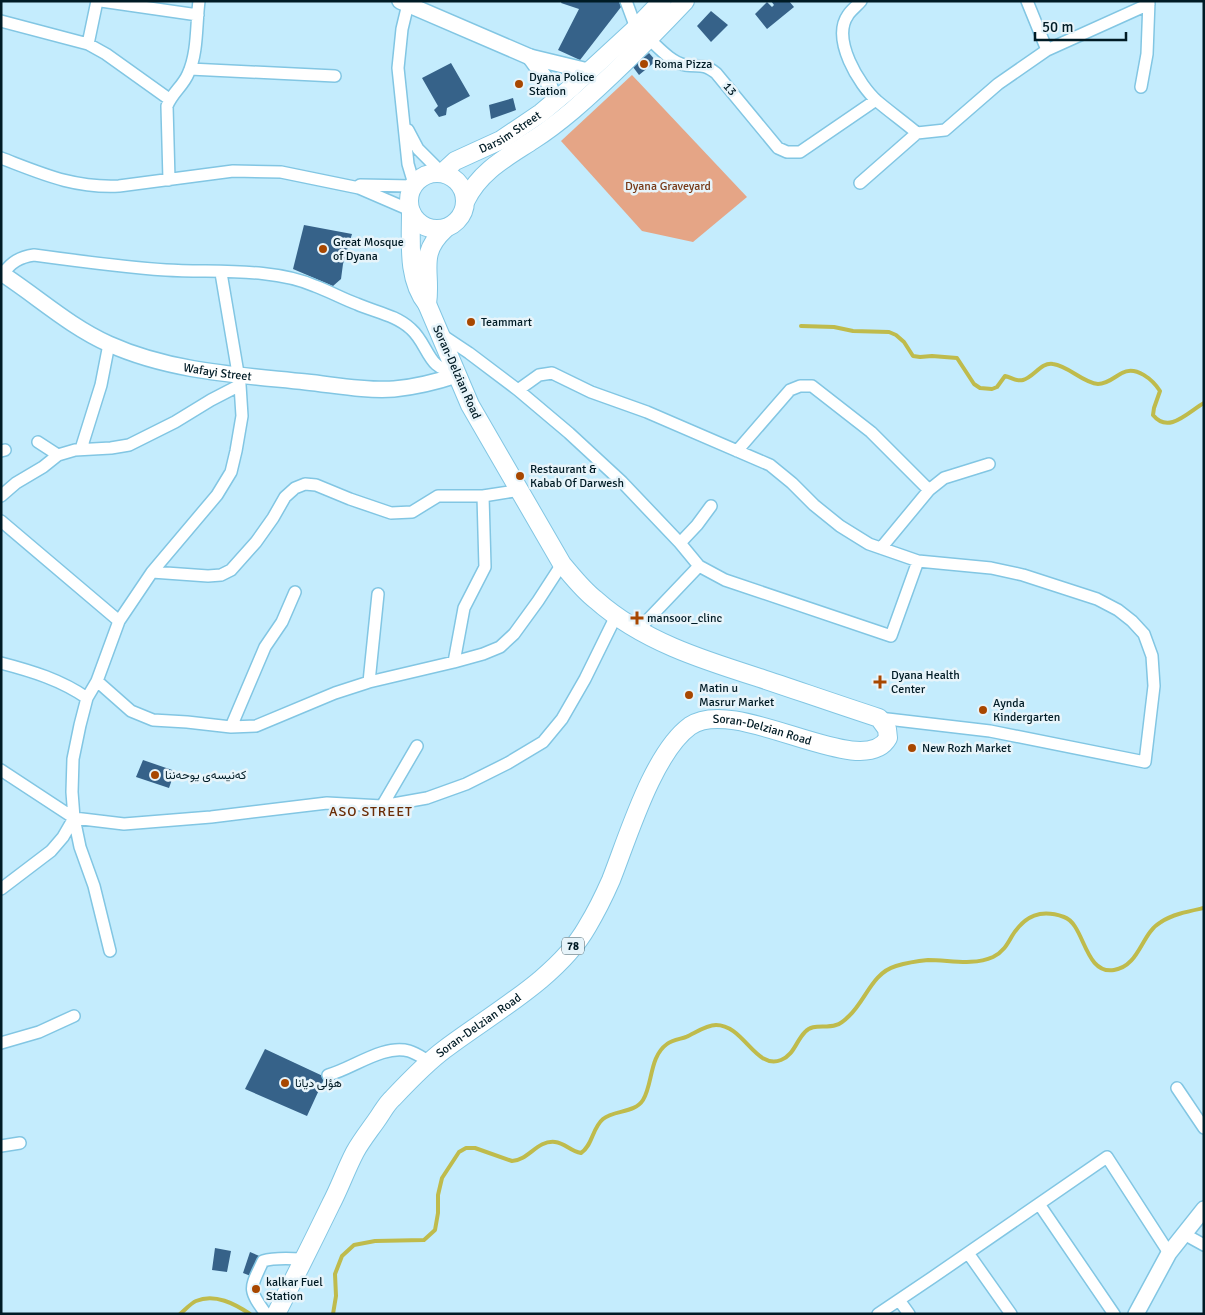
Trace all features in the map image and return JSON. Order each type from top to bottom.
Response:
[{"type":"main road","name":"Darsim Street","points":[[442,173],[455,161],[501,140],[555,101],[588,71],[643,33],[662,1]]},
{"type":"main road","points":[[466,200],[459,183],[454,178],[442,173],[426,175],[414,185],[409,195],[410,211],[414,218],[425,227],[445,229],[452,226],[462,215],[466,200],[474,186],[490,168],[562,119],[588,97],[643,33],[685,1]]},
{"type":"main road","name":"Soran-Delzian Road","points":[[276,1314],[355,1152],[391,1100],[430,1062],[558,964],[586,929],[610,884],[659,763],[679,736],[692,725],[704,720],[740,721],[833,748],[863,751],[880,748],[888,738],[887,729],[879,718],[708,662],[673,647],[616,616],[590,595],[562,564],[521,490],[470,406],[427,304],[421,297],[415,282],[410,211]]},
{"type":"main road","name":"Soran-Delzian Road","points":[[427,304],[428,256],[434,241],[445,229]]},
{"type":"street","points":[[88,44],[97,1]]},
{"type":"street","points":[[102,1],[198,15]]},
{"type":"street","points":[[169,180],[166,113],[169,99],[184,82],[190,70],[194,53],[199,1]]},
{"type":"street","points":[[626,1],[643,33]]},
{"type":"street","points":[[861,1],[847,16],[842,35],[845,49],[856,76],[876,100],[917,133]]},
{"type":"street","points":[[1027,1],[1047,50]]},
{"type":"street","points":[[345,184],[414,185],[408,164],[399,88],[398,68],[404,3],[530,57],[588,71]]},
{"type":"street","points":[[860,183],[917,133],[945,130],[998,84],[1047,50],[1149,3],[1147,54],[1141,87]]},
{"type":"street","points":[[1,21],[88,44],[100,50],[169,99]]},
{"type":"street","name":"13","points":[[643,33],[668,56],[684,65],[707,66],[716,73],[778,148],[788,152],[800,152],[876,100]]},
{"type":"street","points":[[530,57],[548,82],[555,101]]},
{"type":"street","points":[[190,70],[335,76]]},
{"type":"street","points":[[404,120],[418,149],[442,173]]},
{"type":"street","points":[[1,158],[54,178],[89,186],[120,186],[217,172],[249,170],[281,172],[345,184],[372,193],[410,211]]},
{"type":"street","points":[[2,274],[16,260],[34,255],[139,268],[259,273],[297,279],[395,318],[418,336],[436,366],[456,373]]},
{"type":"street","points":[[110,951],[94,886],[80,847],[74,818],[72,792],[74,759],[87,698],[97,681],[119,621],[152,572],[216,495],[231,472],[242,416],[221,272]]},
{"type":"street","name":"Wafayi Street","points":[[2,274],[71,323],[108,344],[173,365],[238,380],[374,389],[407,388],[456,373]]},
{"type":"street","points":[[440,334],[518,390],[569,432],[622,482],[680,543],[699,566],[725,580],[891,636],[918,562]]},
{"type":"street","points":[[81,449],[101,384],[108,344]]},
{"type":"street","points":[[518,390],[539,375],[552,373],[591,392],[647,412],[770,465],[792,483],[814,506],[840,526],[869,544],[918,562],[991,568],[1023,575],[1097,599],[1118,610],[1132,621],[1144,634],[1152,656],[1154,686],[1145,762],[990,731],[879,718]]},
{"type":"street","points":[[1,496],[16,483],[43,467],[58,455],[81,449],[129,445],[175,422],[211,400],[238,380]]},
{"type":"street","points":[[737,452],[790,390],[800,386],[812,386],[871,432],[929,490]]},
{"type":"street","points":[[38,442],[58,455]]},
{"type":"street","points":[[881,548],[929,490],[944,478],[989,464]]},
{"type":"street","points":[[152,572],[208,576],[221,575],[231,570],[256,542],[285,497],[295,488],[305,484],[316,485],[391,513],[412,512],[438,496],[483,496],[521,490]]},
{"type":"street","points":[[454,662],[464,608],[485,567],[483,496]]},
{"type":"street","points":[[680,543],[711,506]]},
{"type":"street","points":[[1,521],[119,621]]},
{"type":"street","points":[[97,681],[131,711],[153,720],[230,727],[256,726],[306,704],[369,682],[454,662],[500,647],[514,634],[562,564]]},
{"type":"street","points":[[639,629],[699,566]]},
{"type":"street","points":[[230,727],[265,647],[282,622],[295,592]]},
{"type":"street","points":[[369,682],[378,594]]},
{"type":"street","points":[[1,770],[74,818],[124,824],[211,817],[327,803],[382,806],[427,798],[466,784],[508,763],[543,742],[562,718],[585,679],[616,616]]},
{"type":"street","points":[[1,663],[34,672],[74,689],[87,698]]},
{"type":"street","points":[[382,806],[417,746]]},
{"type":"street","points":[[1,889],[51,851],[63,837],[74,818]]},
{"type":"street","points":[[1,1043],[38,1032],[74,1016]]},
{"type":"street","points":[[328,1075],[364,1058],[396,1050],[410,1051],[430,1062]]},
{"type":"street","points":[[1177,1088],[1204,1128]]},
{"type":"street","points":[[1,1146],[20,1143]]},
{"type":"street","points":[[878,1314],[1107,1157],[1169,1253]]},
{"type":"street","points":[[1039,1204],[1114,1314]]},
{"type":"street","points":[[1136,1314],[1169,1253],[1204,1209]]},
{"type":"street","points":[[1184,1234],[1204,1245]]},
{"type":"street","points":[[968,1253],[1011,1314]]},
{"type":"street","points":[[266,1314],[254,1298],[252,1285],[263,1261],[273,1258],[288,1260],[304,1259]]},
{"type":"street","points":[[899,1300],[909,1314]]},
{"type":"green space","name":"Dyana Graveyard","points":[[632,75],[747,197],[693,242],[642,231],[561,141]]},
{"type":"building","points":[[562,1],[619,1],[621,7],[580,60],[558,50],[579,9],[561,3]]},
{"type":"building","points":[[771,1],[789,1],[794,7],[767,29],[755,14],[767,2],[772,7],[774,5]]},
{"type":"building","points":[[711,11],[728,25],[711,42],[697,26]]},
{"type":"building","name":"Roma Pizza","points":[[649,53],[656,61],[639,75],[633,67]]},
{"type":"building","points":[[451,63],[470,96],[447,108],[446,115],[439,117],[434,110],[438,106],[422,78]]},
{"type":"building","points":[[513,98],[516,110],[491,119],[489,105]]},
{"type":"building","name":"Great Mosque of Dyana","points":[[304,225],[352,234],[343,264],[341,279],[333,286],[293,269]]},
{"type":"building","points":[[143,760],[175,771],[169,788],[136,777]]},
{"type":"building","name":"هؤلى ديانا","points":[[265,1049],[325,1077],[307,1116],[245,1089]]},
{"type":"building","points":[[215,1248],[231,1251],[227,1272],[212,1270]]},
{"type":"building","points":[[250,1252],[264,1258],[256,1278],[243,1273]]},
{"type":"waterway","points":[[801,326],[889,332],[904,342],[913,356],[957,358],[974,384],[980,388],[992,389],[997,387],[1005,376],[1016,380],[1023,380],[1041,367],[1053,364],[1059,365],[1087,381],[1098,384],[1108,382],[1127,371],[1138,372],[1144,375],[1160,391],[1153,415],[1159,421],[1166,423],[1179,420],[1204,403]]},
{"type":"waterway","points":[[333,1314],[336,1296],[335,1274],[342,1256],[354,1245],[375,1241],[424,1240],[435,1230],[438,1213],[438,1195],[442,1178],[459,1152],[466,1148],[475,1148],[512,1161],[518,1160],[543,1144],[555,1142],[581,1153],[588,1146],[599,1123],[603,1119],[635,1107],[643,1100],[657,1056],[661,1049],[671,1042],[708,1026],[716,1025],[726,1027],[734,1032],[764,1059],[772,1061],[781,1060],[789,1055],[808,1029],[836,1025],[846,1019],[855,1010],[875,981],[888,970],[900,965],[924,960],[961,962],[985,960],[999,953],[1022,923],[1034,916],[1041,914],[1056,915],[1071,921],[1096,965],[1104,969],[1114,970],[1130,962],[1154,927],[1161,922],[1176,915],[1204,908]]},
{"type":"waterway","points":[[180,1314],[194,1302],[210,1298],[231,1303],[250,1314]]},
{"type":"place","name":"Roma Pizza","points":[[644,64]]},
{"type":"place","name":"Dyana Police Station","points":[[519,84]]},
{"type":"place","name":"Great Mosque of Dyana","points":[[323,249]]},
{"type":"place","name":"Teammart","points":[[471,322]]},
{"type":"place","name":"Restaurant & Kabab Of Darwesh","points":[[520,476]]},
{"type":"place","name":"mansoor_clinc","points":[[637,618]]},
{"type":"place","name":"Dyana Health Center","points":[[880,682]]},
{"type":"place","name":"Matin u Masrur Market","points":[[689,695]]},
{"type":"place","name":"Aynda Kindergarten","points":[[983,710]]},
{"type":"place","name":"New Rozh Market","points":[[912,748]]},
{"type":"place","name":"کەنیسەی یوحەننا","points":[[155,775]]},
{"type":"place","name":"هؤلى ديانا","points":[[285,1083]]},
{"type":"place","name":"kalkar Fuel Station","points":[[256,1289]]},
{"type":"district","name":"ASO STREET","points":[[371,811]]}]
